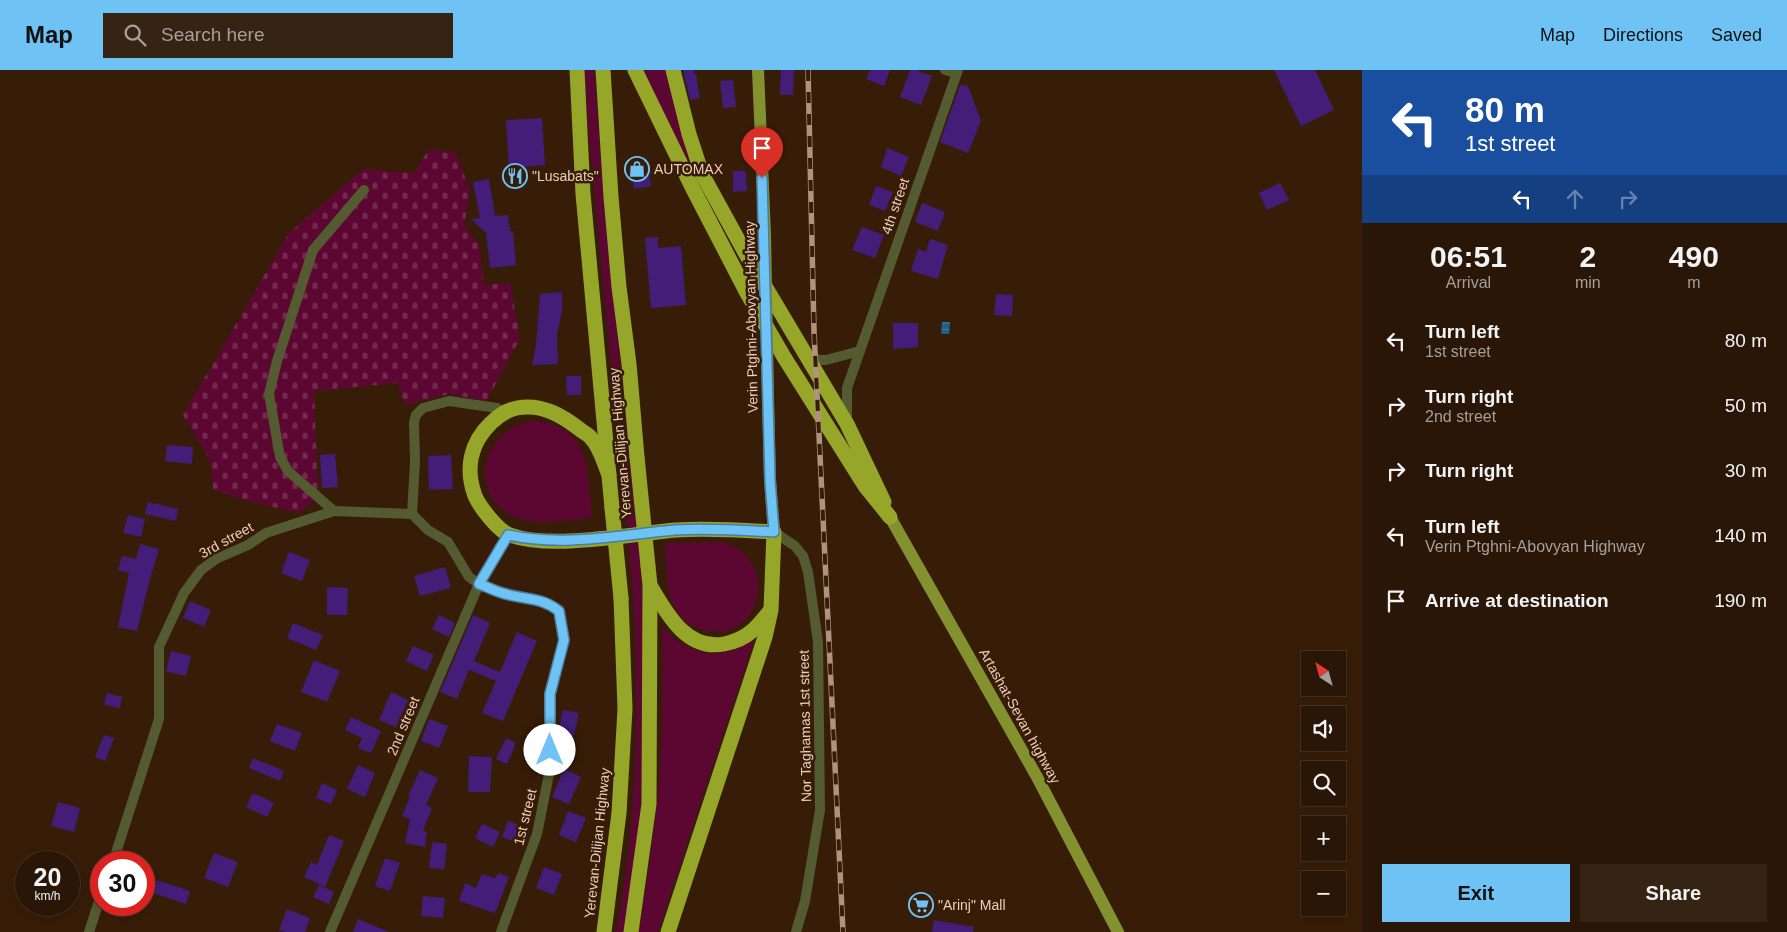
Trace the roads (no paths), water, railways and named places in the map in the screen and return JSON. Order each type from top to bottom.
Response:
[{"type":"highway","name":"Yerevan-Dilijan Highway","points":[[577,70],[583,194],[621,598],[625,709],[619,813],[604,932]]},
{"type":"highway","name":"Yerevan-Dilijan Highway","points":[[603,70],[619,287],[629,364],[650,585],[649,804],[631,932]]},
{"type":"highway","points":[[635,70],[692,187],[747,293],[784,357],[865,486],[890,517]]},
{"type":"highway","points":[[672,70],[702,174],[746,256],[847,424],[890,517]]},
{"type":"highway","points":[[609,475],[599,450],[591,438],[567,419],[551,411],[532,407],[516,408],[497,417],[482,432],[474,446],[470,474],[476,498],[483,510],[508,535],[526,539],[551,541],[686,530],[728,529],[774,532],[772,610],[766,638],[668,932]]},
{"type":"highway","points":[[650,585],[673,622],[685,634],[700,643],[714,646],[734,642],[751,632],[772,610]]},
{"type":"main road","name":"Verin Ptghni-Abovyan Highway","points":[[758,70],[765,234],[770,480],[774,532]]},
{"type":"main road","name":"Artashat-Sevan highway","points":[[890,517],[1037,776],[1118,932]]},
{"type":"street","points":[[946,70],[957,72]]},
{"type":"street","name":"4th street","points":[[847,424],[847,388],[957,72]]},
{"type":"street","points":[[334,511],[288,471],[280,456],[269,394],[277,361],[314,250],[364,190]]},
{"type":"street","points":[[805,353],[820,360],[826,360],[860,351]]},
{"type":"street","points":[[479,584],[469,577],[448,542],[428,530],[412,514],[415,462],[414,422],[416,415],[423,408],[449,401],[497,408],[497,417]]},
{"type":"street","name":"3rd street","points":[[116,851],[159,719],[159,647],[184,593],[201,570],[216,559],[248,545],[266,533],[334,511],[412,514]]},
{"type":"street","name":"Nor Taghamas 1st street","points":[[774,532],[795,546],[802,556],[808,572],[818,642],[820,810],[805,901],[796,932]]},
{"type":"street","name":"2nd street","points":[[330,932],[479,584],[508,535]]},
{"type":"street","name":"1st street","points":[[479,584],[505,594],[539,600],[550,604],[559,611],[564,640],[550,694],[550,769],[537,834],[501,932]]},
{"type":"street","points":[[88,932],[94,916]]},
{"type":"water","points":[[942,322],[950,322],[949,334],[941,334]]},
{"type":"railway","points":[[808,70],[814,331],[843,932]]},
{"type":"place","name":"AUTOMAX","points":[[637,169]]},
{"type":"place","name":"\"Lusabats\"","points":[[515,176]]},
{"type":"place","name":"\"Arinj\" Mall","points":[[921,905]]}]
